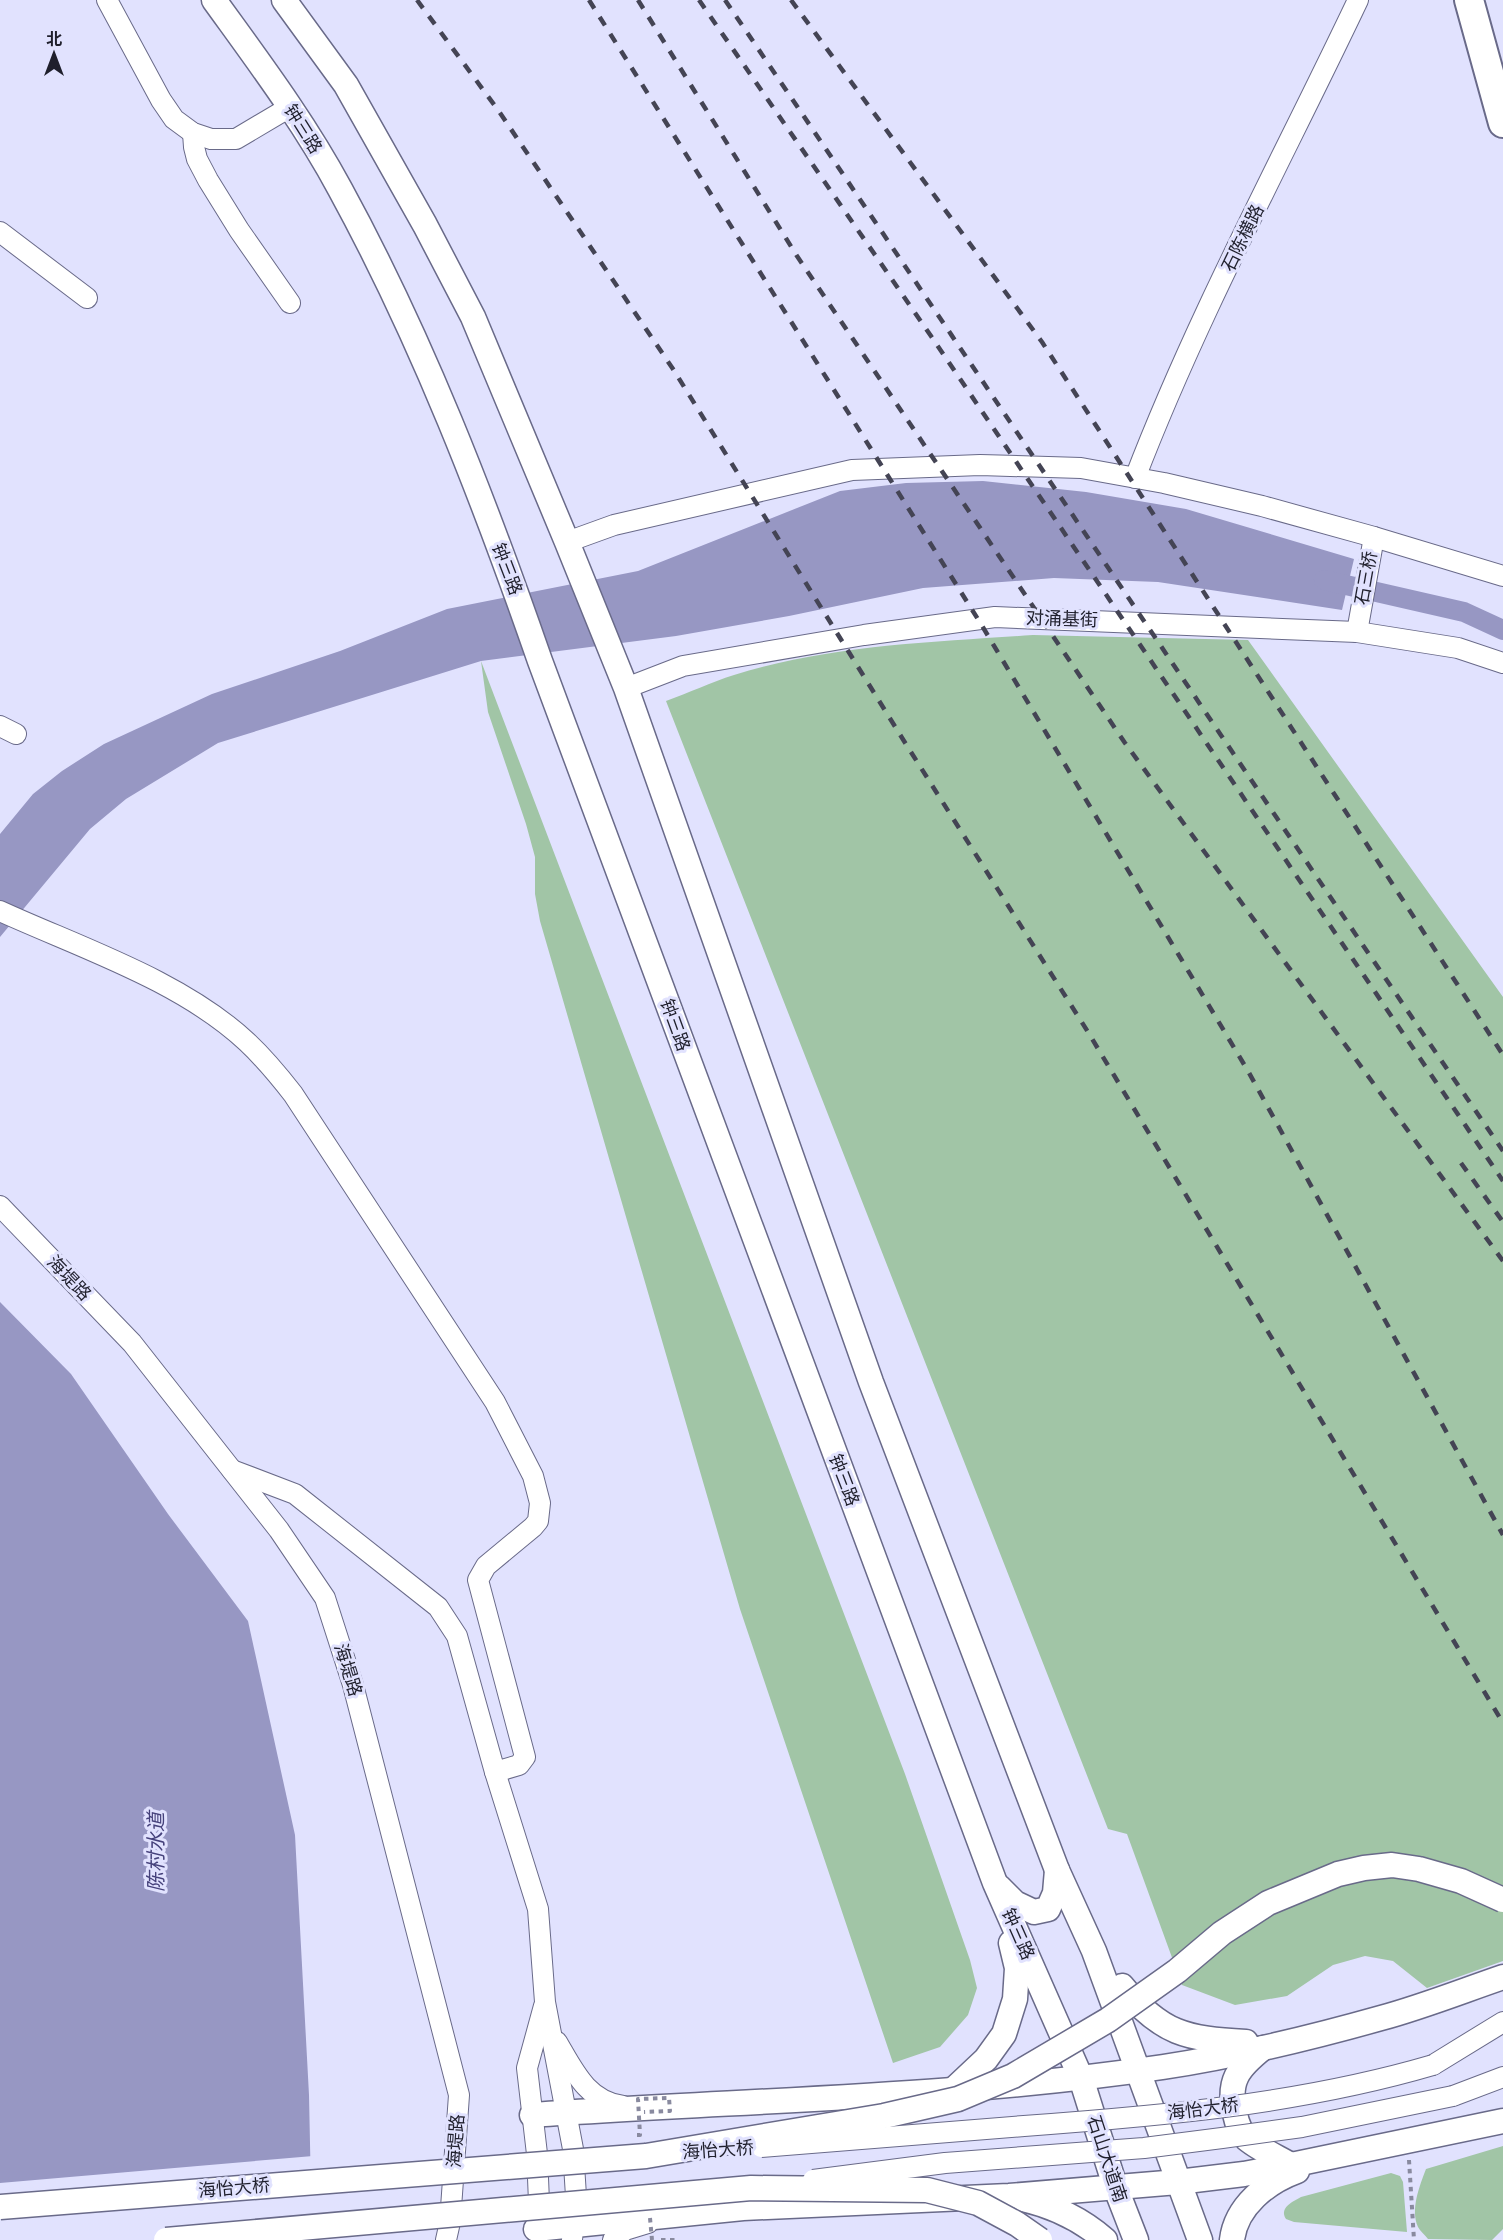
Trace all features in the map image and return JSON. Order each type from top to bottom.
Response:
[{"type":"highway","points":[[1469,0],[1503,123]]},
{"type":"main road","name":"钟三路","points":[[214,0],[290,107],[339,188],[431,375],[514,586],[995,1883],[1081,2078]]},
{"type":"main road","points":[[284,0],[346,85],[425,225],[473,317],[567,542],[626,688],[871,1382],[1057,1870],[1094,1951],[1200,2240]]},
{"type":"main road","points":[[646,2156],[884,2116],[958,2099],[1013,2076],[1090,2032],[1177,1971],[1222,1933],[1268,1903],[1338,1874],[1392,1865],[1419,1869],[1461,1881],[1503,1900]]},
{"type":"main road","points":[[995,1883],[1015,1903],[1034,1912],[1048,1909],[1055,1893],[1057,1870]]},
{"type":"main road","points":[[952,2091],[986,2059],[1004,2034],[1015,1999],[1017,1968],[995,1883]]},
{"type":"main road","points":[[1094,1951],[1137,2004],[1158,2023],[1210,2040],[1271,2046]]},
{"type":"main road","points":[[532,2115],[639,2106],[952,2091],[1138,2070],[1271,2046],[1382,2018],[1503,1977]]},
{"type":"main road","points":[[1271,2046],[1245,2062],[1235,2076],[1232,2096],[1235,2116],[1238,2126],[1248,2139],[1291,2165]]},
{"type":"main road","name":"石山大道南","points":[[1081,2078],[1115,2186],[1136,2240]]},
{"type":"main road","points":[[535,2234],[572,2233],[674,2216],[743,2208],[1009,2196],[1178,2182],[1244,2174],[1503,2121]]},
{"type":"main road","points":[[1232,2240],[1242,2211],[1259,2193],[1281,2177],[1341,2155]]},
{"type":"main road","name":"海怡大桥","points":[[0,2206],[646,2156]]},
{"type":"main road","points":[[751,2188],[927,2190],[978,2203],[1017,2224],[1040,2240]]},
{"type":"main road","name":"海怡大桥","points":[[166,2240],[751,2188]]},
{"type":"main road","points":[[1009,2196],[1058,2210],[1080,2221],[1104,2240]]},
{"type":"street","points":[[106,0],[161,100],[174,119],[193,133],[211,139],[236,139],[290,107]]},
{"type":"street","name":"石陈横路","points":[[1135,478],[1155,424],[1358,0]]},
{"type":"street","points":[[193,133],[197,159],[208,180],[239,230],[290,303]]},
{"type":"street","points":[[0,232],[87,298]]},
{"type":"street","points":[[567,542],[614,525],[852,470],[980,465],[1081,468],[1262,506],[1503,576]]},
{"type":"street","name":"石三桥","points":[[1358,626],[1374,537]]},
{"type":"street","name":"对涌基街","points":[[626,688],[683,666],[864,635],[995,617],[1358,626],[1458,648],[1503,663]]},
{"type":"street","points":[[0,911],[177,991],[222,1021],[254,1048],[293,1094],[495,1402],[533,1476],[540,1503],[538,1521],[486,1566],[478,1580],[525,1757],[519,1765],[495,1772]]},
{"type":"street","name":"海堤路","points":[[0,1206],[132,1343],[279,1530],[325,1598],[353,1685],[459,2095],[450,2223],[446,2240]]},
{"type":"street","points":[[232,1470],[295,1494],[438,1607],[457,1636],[495,1772],[538,1909],[545,2002],[573,2148],[576,2196],[572,2233]]},
{"type":"street","points":[[545,2002],[556,2039],[593,2094],[608,2104],[639,2106]]},
{"type":"street","points":[[535,2234],[539,2193],[527,2068],[545,2002]]},
{"type":"street","name":"海怡大桥","points":[[646,2156],[1094,2121],[1215,2108],[1336,2088],[1433,2065],[1503,2022]]},
{"type":"street","name":"海怡大桥","points":[[751,2188],[945,2163],[1144,2148],[1222,2139],[1302,2127],[1453,2097],[1503,2077]]},
{"type":"street","points":[[613,2240],[625,2230],[674,2216]]},
{"type":"path","points":[[669,2098],[670,2111],[639,2106],[669,2098]]},
{"type":"path","points":[[1408,2141],[1414,2240]]},
{"type":"path","points":[[658,2240],[679,2240]]},
{"type":"green space","points":[[1033,635],[1248,640],[1503,997],[1503,1961],[1427,1988],[1393,1961],[1365,1956],[1333,1965],[1287,1996],[1235,2005],[1182,1985],[1127,1834],[1108,1829],[666,701],[734,675],[807,657],[882,646]]},
{"type":"green space","points":[[481,661],[905,1774],[970,1960],[977,1988],[968,2015],[940,2047],[893,2063],[740,1609],[540,921],[535,894],[535,857],[488,712]]},
{"type":"green space","points":[[1503,2146],[1503,2229],[1492,2240],[1428,2239],[1418,2227],[1415,2213],[1417,2197],[1426,2169]]},
{"type":"green space","points":[[1391,2173],[1400,2176],[1403,2182],[1407,2232],[1294,2222],[1286,2219],[1284,2215],[1285,2209],[1301,2197]]},
{"type":"water","points":[[983,481],[1086,492],[1186,509],[1354,559],[1342,610],[1158,582],[1054,578],[923,588],[789,616],[676,636],[481,661],[218,743],[126,799],[90,829],[0,937],[0,834],[33,794],[62,771],[104,744],[212,694],[340,651],[447,609],[638,571],[840,491],[906,483]]},
{"type":"water","name":"陈村水道","points":[[0,1302],[71,1374],[168,1514],[248,1621],[295,1835],[309,2095],[312,2240],[0,2240]]},
{"type":"pier","points":[[313,2156],[315,2240],[0,2240],[0,2183]]},
{"type":"waterway","points":[[1324,580],[1464,612],[1503,630]]},
{"type":"railway","points":[[417,0],[498,110],[673,369],[1088,1032],[1503,1723]]},
{"type":"railway","points":[[589,0],[981,624],[1248,1071],[1503,1535]]},
{"type":"railway","points":[[638,0],[797,256],[1125,743],[1503,1261]]},
{"type":"railway","points":[[699,0],[931,336],[1503,1181]]},
{"type":"railway","points":[[725,0],[1503,1151]]},
{"type":"railway","points":[[791,0],[1042,342],[1503,1055]]},
{"type":"railway","points":[[1461,1163],[1503,1222]]}]
